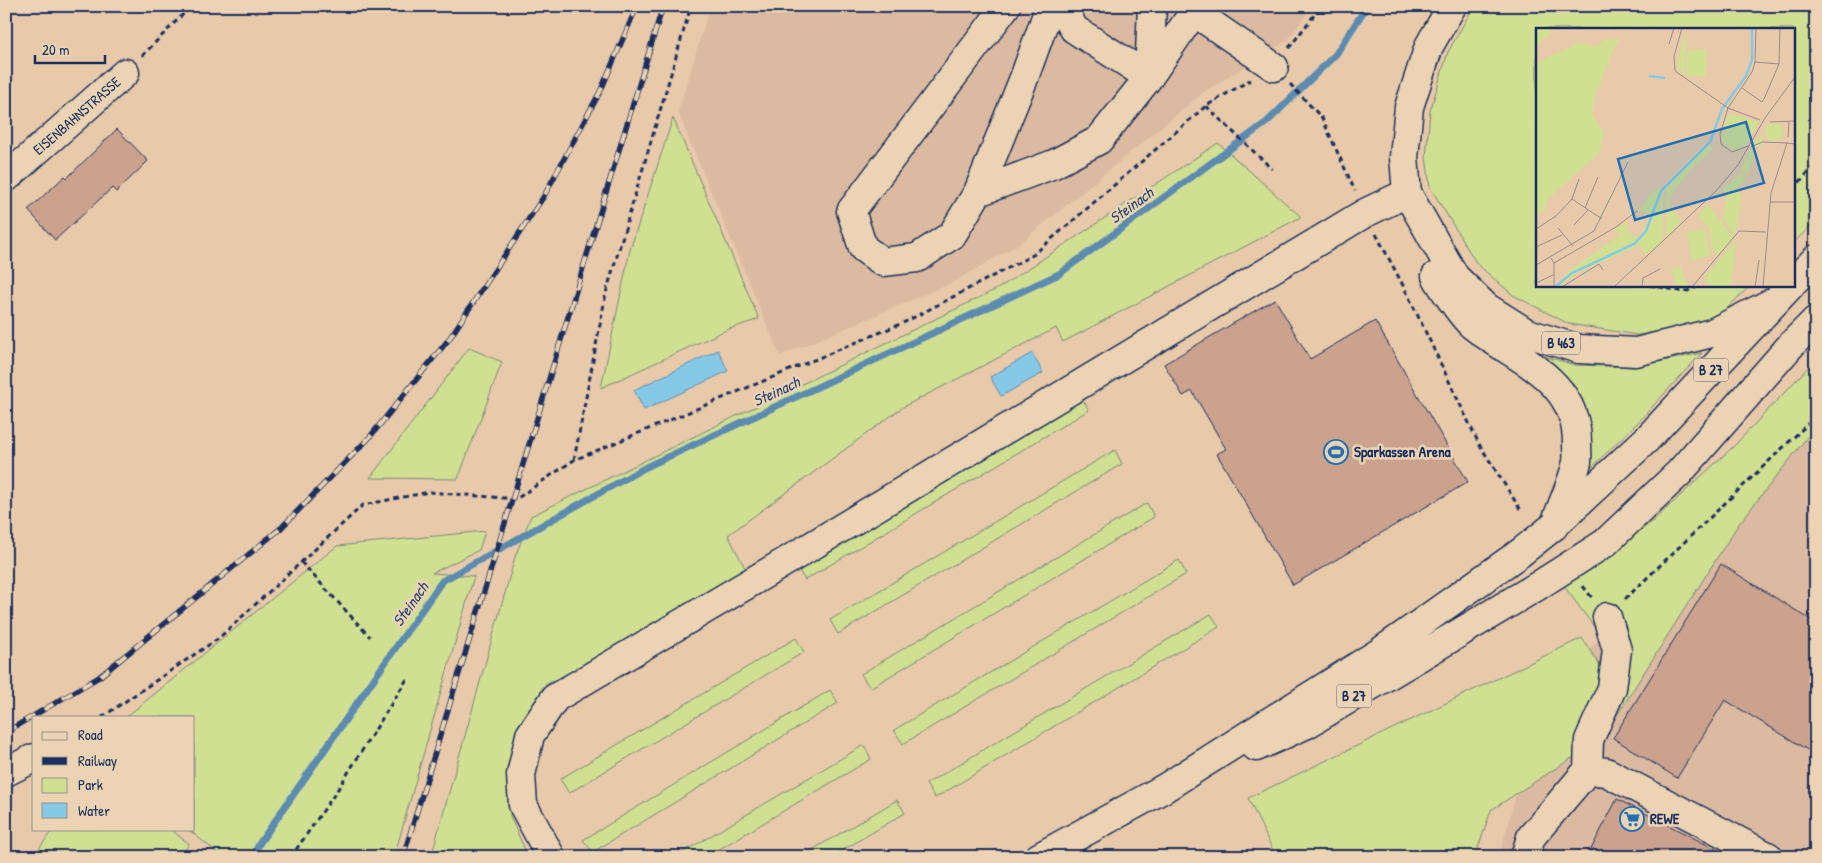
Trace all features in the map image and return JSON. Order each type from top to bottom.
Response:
[{"type":"main road","points":[[1006,6],[851,211],[863,248],[883,262],[917,258],[952,235],[978,192],[1024,78],[1050,6]]},
{"type":"main road","points":[[1062,6],[1074,29],[1149,77]]},
{"type":"main road","points":[[1149,77],[1152,6]]},
{"type":"main road","name":"B 463","points":[[1452,6],[1429,46],[1409,107],[1404,157],[1407,193],[1456,277],[1486,307],[1528,333],[1579,349],[1636,352],[1712,333],[1786,290]]},
{"type":"main road","points":[[978,192],[1054,164],[1099,140],[1149,77],[1196,9],[1282,76]]},
{"type":"main road","name":"EISENBAHNSTRASSE","points":[[6,178],[126,73]]},
{"type":"main road","points":[[551,857],[524,805],[521,776],[530,735],[555,698],[1365,213],[1407,193],[1418,242],[1437,278],[1470,323],[1544,374],[1566,397],[1577,427],[1578,460],[1571,485],[1554,526]]},
{"type":"main road","name":"B 27","points":[[1794,282],[1816,259]]},
{"type":"main road","name":"B 27","points":[[1039,857],[1163,789],[1380,652],[1520,553],[1554,526],[1647,439],[1786,290]]},
{"type":"main road","name":"B 27","points":[[1163,789],[1307,724],[1536,587],[1605,543],[1679,473],[1804,340],[1816,320]]},
{"type":"main road","points":[[1525,857],[1531,837],[1588,770],[1588,740],[1612,688],[1616,659],[1617,650],[1607,616]]},
{"type":"main road","points":[[6,772],[32,759]]},
{"type":"main road","points":[[1588,770],[1606,772],[1769,857]]},
{"type":"path","points":[[126,73],[191,6]]},
{"type":"path","points":[[574,460],[606,292],[691,6]]},
{"type":"path","points":[[103,716],[219,638],[363,505],[429,492],[516,500],[574,460],[906,322],[1033,255],[1206,106],[1282,76],[1321,6]]},
{"type":"path","points":[[1282,76],[1322,118],[1365,213],[1407,293],[1479,444],[1522,512]]},
{"type":"path","points":[[1206,106],[1272,169]]},
{"type":"path","points":[[1794,189],[1816,164]]},
{"type":"path","points":[[1655,286],[1685,292],[1699,286]]},
{"type":"path","points":[[1583,586],[1607,616],[1816,416]]},
{"type":"path","points":[[301,562],[370,637]]},
{"type":"path","points":[[291,857],[336,792],[407,679]]},
{"type":"shaded area","points":[[710,6],[1312,6],[1289,39],[1205,91],[1020,243],[954,282],[780,356],[678,113]]},
{"type":"shaded area","points":[[1816,413],[1816,857],[1499,857],[1518,787],[1585,654]]},
{"type":"green space","points":[[1474,6],[1816,6],[1816,221],[1794,242],[1794,28],[1536,28],[1536,286],[1750,286],[1712,323],[1637,335],[1569,324],[1513,295],[1477,264],[1430,187],[1426,157],[1430,111],[1448,52]]},
{"type":"green space","points":[[673,118],[759,319],[726,330],[601,388],[630,250]]},
{"type":"green space","points":[[1218,143],[1301,217],[1063,342],[1056,328],[903,407],[728,535],[746,570],[626,644],[543,686],[513,755],[510,816],[528,857],[431,857],[515,557],[531,516],[999,288]]},
{"type":"green space","points":[[469,348],[502,362],[458,479],[370,478]]},
{"type":"green space","points":[[1702,353],[1639,421],[1590,469],[1589,421],[1573,383],[1540,355],[1575,365],[1634,367]]},
{"type":"green space","points":[[1816,359],[1816,426],[1738,525],[1596,748],[1623,666],[1564,586],[1653,521],[1735,445]]},
{"type":"green space","points":[[1081,396],[1089,410],[805,580],[796,566]]},
{"type":"green space","points":[[1115,450],[1122,464],[838,634],[830,620]]},
{"type":"green space","points":[[1147,503],[1154,517],[870,688],[861,674]]},
{"type":"green space","points":[[485,531],[479,550],[432,573],[474,576],[394,857],[219,857],[220,855],[189,830],[195,830],[195,716],[127,716],[337,546]]},
{"type":"green space","points":[[1179,560],[1186,574],[903,744],[894,730]]},
{"type":"green space","points":[[1211,614],[1219,627],[935,798],[926,784]]},
{"type":"green space","points":[[796,638],[804,652],[569,793],[560,779]]},
{"type":"green space","points":[[1582,638],[1604,672],[1575,756],[1491,810],[1475,857],[1276,857],[1248,798]]},
{"type":"green space","points":[[830,690],[838,703],[593,852],[583,840]]},
{"type":"green space","points":[[864,745],[871,759],[706,857],[675,857]]},
{"type":"green space","points":[[897,800],[905,813],[831,857],[800,857]]},
{"type":"green space","points":[[52,830],[171,830],[189,844],[180,857],[33,857]]},
{"type":"water","points":[[718,350],[728,371],[644,410],[634,390]]},
{"type":"water","points":[[1032,353],[1043,373],[1001,396],[990,377]]},
{"type":"building","points":[[117,129],[148,161],[116,192],[112,188],[55,240],[28,210],[65,176],[67,178]]},
{"type":"building","name":"Sparkassen Arena","points":[[1275,299],[1310,359],[1375,321],[1468,482],[1293,585],[1217,454],[1226,449],[1192,391],[1183,396],[1164,364]]},
{"type":"building","points":[[1721,564],[1816,623],[1816,755],[1725,700],[1677,778],[1613,738]]},
{"type":"building","name":"REWE","points":[[1617,799],[1731,857],[1587,857]]},
{"type":"waterway","name":"Steinach","points":[[253,857],[259,844],[442,581],[646,467],[1059,274],[1267,122],[1336,54],[1367,6]]},
{"type":"railway","points":[[33,716],[99,677],[281,528],[369,438],[449,339],[544,196],[601,90],[637,6]]},
{"type":"railway","points":[[403,857],[663,6]]},
{"type":"railway","points":[[6,732],[32,717]]},
{"type":"place","name":"Sparkassen Arena","points":[[1336,452]]},
{"type":"place","name":"REWE","points":[[1632,819]]}]
